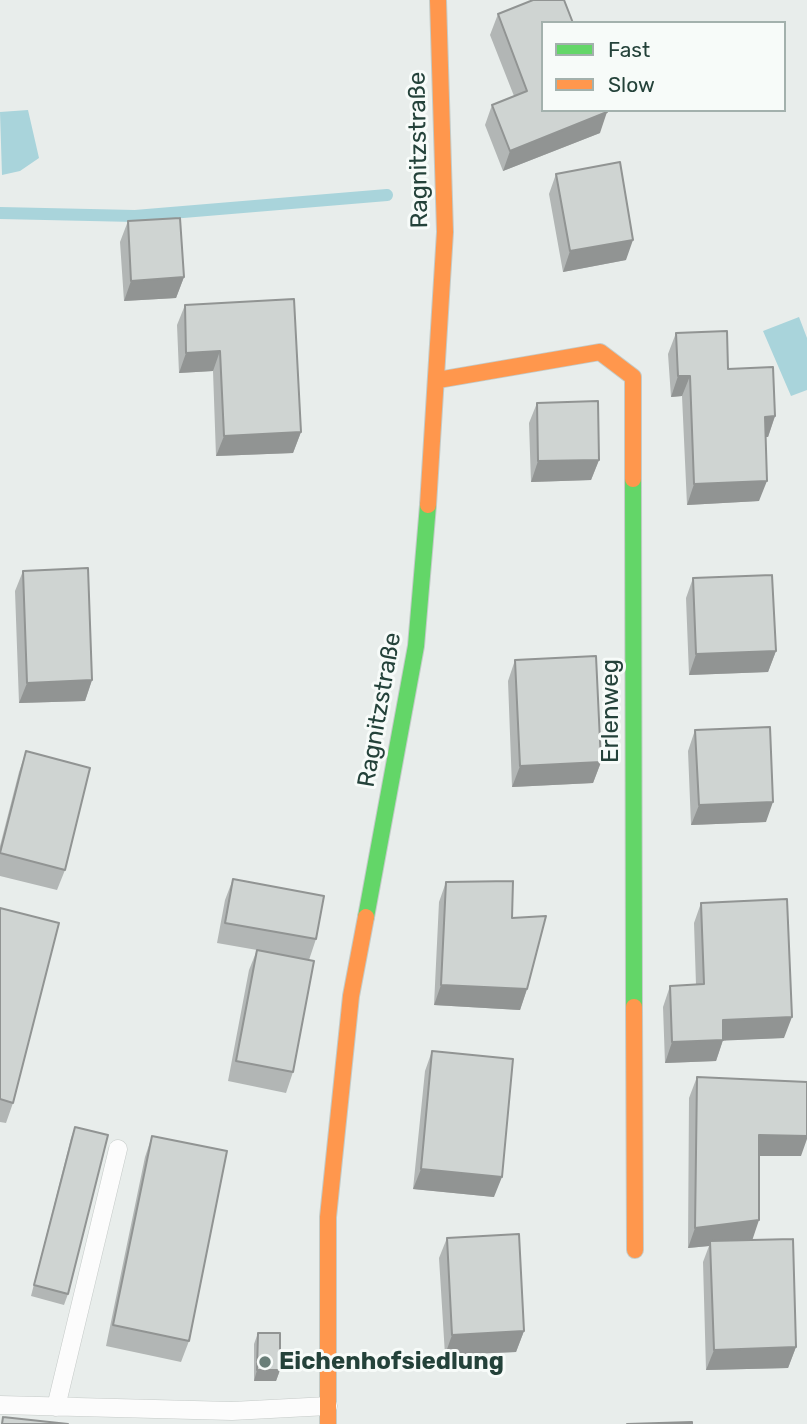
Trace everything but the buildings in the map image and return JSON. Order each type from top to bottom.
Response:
[{"type":"main road","name":"Ragnitzstraße","points":[[328,1415],[328,1217],[351,996],[416,646],[438,380],[445,232],[438,0]]},
{"type":"main road","name":"Erlenweg","points":[[438,380],[600,352],[633,377],[635,1250]]},
{"type":"lane","points":[[56,1407],[118,1149]]},
{"type":"lane","points":[[0,1405],[328,1415]]},
{"type":"water","points":[[28,110],[39,158],[20,171],[2,175],[0,112]]},
{"type":"water","points":[[799,317],[807,338],[807,390],[791,396],[763,331]]},
{"type":"waterway","points":[[0,213],[135,216],[387,195]]},
{"type":"traffic: fast","points":[[633,479],[634,1007]]},
{"type":"traffic: fast","points":[[366,917],[416,646],[428,505]]},
{"type":"traffic: slow","points":[[428,505],[445,232],[438,0]]},
{"type":"traffic: slow","points":[[438,380],[600,352],[633,377],[633,479]]},
{"type":"traffic: slow","points":[[328,1424],[328,1217],[351,996],[366,917]]},
{"type":"traffic: slow","points":[[634,1007],[635,1250]]},
{"type":"place","name":"Eichenhofsiedlung","points":[[265,1362]]}]
